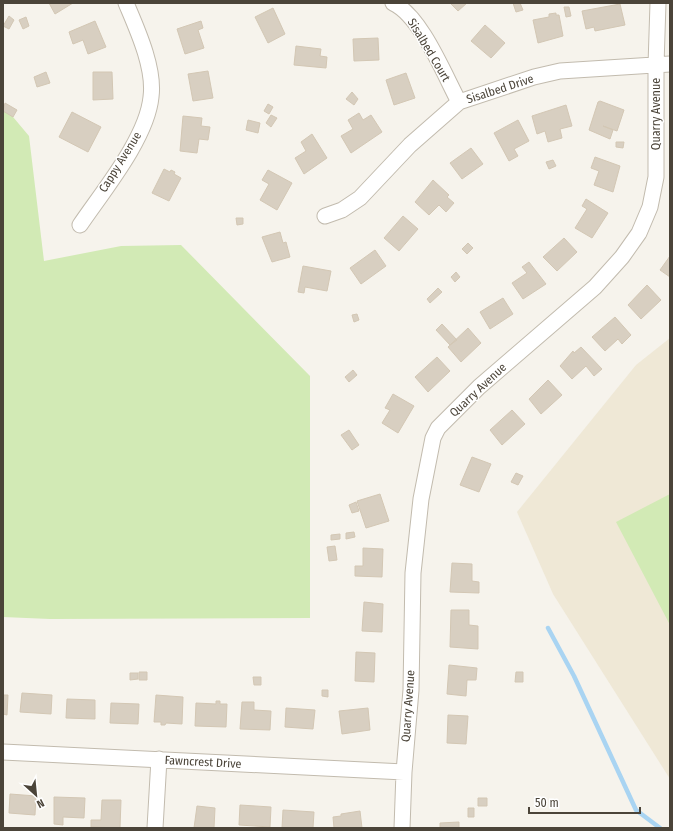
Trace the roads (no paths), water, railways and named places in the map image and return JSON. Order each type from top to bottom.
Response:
[{"type":"street","name":"Cappy Avenue","points":[[80,225],[138,137],[151,98],[150,75],[139,32],[126,3]]},
{"type":"street","name":"Sisalbed Court","points":[[392,3],[405,12],[419,28],[459,102]]},
{"type":"street","name":"Quarry Avenue","points":[[402,828],[404,772],[411,690],[413,573],[421,499],[433,438],[438,428],[479,388],[595,287],[622,257],[639,233],[650,207],[656,177],[663,65],[658,3]]},
{"type":"street","name":"Sisalbed Drive","points":[[326,216],[346,207],[360,198],[410,145],[459,102],[534,77],[560,71],[663,65]]},
{"type":"street","name":"Fawncrest Drive","points":[[3,752],[404,772]]},
{"type":"street","points":[[155,828],[159,759]]},
{"type":"waterway","points":[[548,628],[574,676],[636,810],[660,828]]}]
